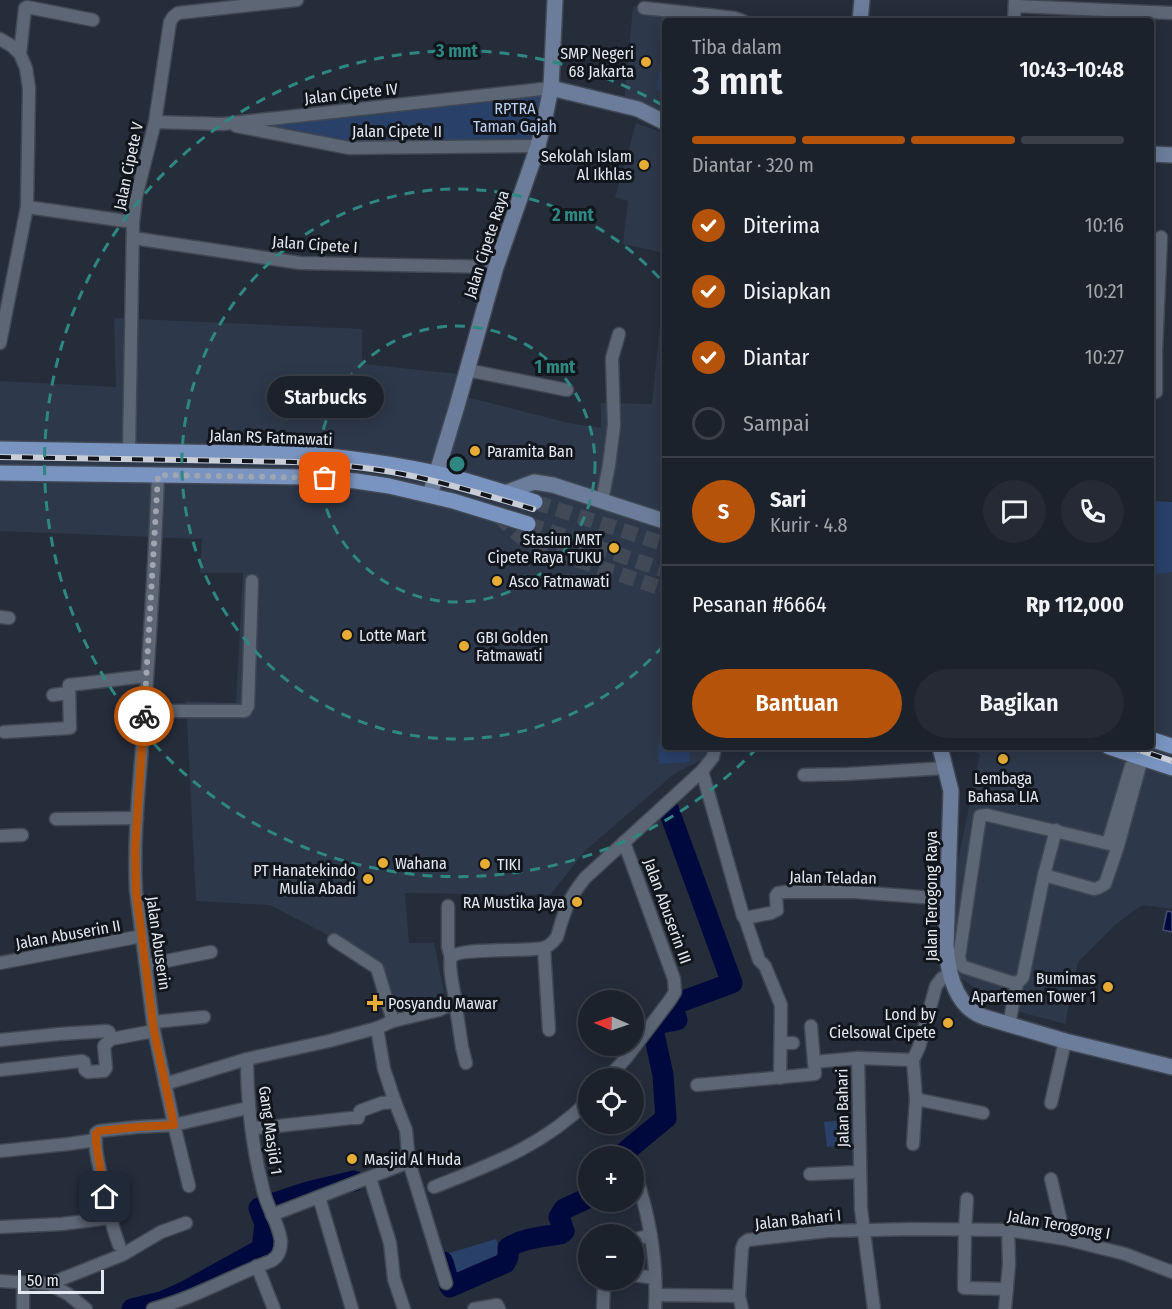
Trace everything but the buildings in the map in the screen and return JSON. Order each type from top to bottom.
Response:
[{"type":"main road","name":"Jalan RS Fatmawati","points":[[0,449],[310,454],[370,461],[435,473],[535,502]]},
{"type":"main road","points":[[0,473],[325,478],[389,486],[429,495],[528,524]]},
{"type":"main road","points":[[1154,740],[1172,746]]},
{"type":"main road","points":[[1118,750],[1172,768]]},
{"type":"street","name":"Jalan Cipete V","points":[[129,451],[133,222],[136,197],[155,122],[170,22],[178,13],[297,0]]},
{"type":"street","name":"Jalan Cipete Raya","points":[[429,495],[495,267],[546,117],[551,88],[555,0]]},
{"type":"street","points":[[860,18],[862,0]]},
{"type":"street","points":[[1014,18],[1015,3],[1172,13]]},
{"type":"street","points":[[20,54],[25,8],[27,7],[93,20]]},
{"type":"street","points":[[644,8],[735,18]]},
{"type":"street","points":[[0,39],[20,54],[26,68],[29,88],[27,207],[4,307],[0,343]]},
{"type":"street","name":"Jalan Cipete IV","points":[[155,122],[223,124],[551,88]]},
{"type":"street","points":[[551,88],[638,110],[662,121]]},
{"type":"street","name":"Jalan Cipete II","points":[[223,124],[349,148],[538,146]]},
{"type":"street","points":[[1154,154],[1172,155]]},
{"type":"street","points":[[27,207],[133,222]]},
{"type":"street","points":[[1156,392],[1154,299],[1161,237]]},
{"type":"street","name":"Jalan Cipete I","points":[[133,238],[300,263],[495,267]]},
{"type":"street","points":[[1154,299],[1172,300]]},
{"type":"street","points":[[602,501],[614,425],[612,358],[619,334]]},
{"type":"street","points":[[467,370],[567,390]]},
{"type":"street","name":"Jalan Abuserin","points":[[158,475],[135,869],[154,1027],[189,1186]]},
{"type":"street","points":[[505,493],[534,482],[553,485],[662,520]]},
{"type":"street","points":[[145,711],[245,711],[248,706],[252,581]]},
{"type":"street","points":[[4,732],[70,728],[69,685],[147,676]]},
{"type":"street","points":[[53,695],[68,693]]},
{"type":"street","points":[[451,958],[456,954],[544,948],[557,937],[565,910],[576,889],[585,878],[702,771],[714,750]]},
{"type":"street","name":"Jalan Terogong Raya","points":[[941,750],[951,791],[947,962],[953,986],[961,999],[975,1014],[1065,1041],[1172,1067]]},
{"type":"street","points":[[1044,875],[1094,889],[1105,884],[1113,845],[1138,757]]},
{"type":"street","points":[[804,775],[945,768]]},
{"type":"street","points":[[702,771],[743,916],[759,960],[765,966],[781,1005],[787,1043],[780,1078]]},
{"type":"street","points":[[1013,983],[964,967],[959,961],[981,815],[1056,830],[1113,845]]},
{"type":"street","points":[[56,819],[137,818]]},
{"type":"street","points":[[1005,1023],[1013,983],[1023,977],[1044,875],[1056,830]]},
{"type":"street","points":[[0,836],[22,836]]},
{"type":"street","name":"Jalan Abuserin III","points":[[617,1068],[670,1000],[675,988],[675,979],[624,842]]},
{"type":"street","name":"Jalan Teladan","points":[[745,918],[777,910],[776,896],[778,893],[785,892],[855,892],[948,899]]},
{"type":"street","points":[[165,1084],[247,1059],[377,1028],[440,1010],[453,1003],[455,999],[448,947],[448,906]]},
{"type":"street","name":"Jalan Abuserin II","points":[[0,963],[142,936]]},
{"type":"street","points":[[334,940],[377,968],[393,1022]]},
{"type":"street","points":[[544,948],[549,1030]]},
{"type":"street","points":[[146,965],[211,952]]},
{"type":"street","points":[[913,1144],[916,1099],[913,1060],[919,1047],[936,986],[942,978],[950,975]]},
{"type":"street","points":[[453,1003],[456,1007],[466,1063]]},
{"type":"street","points":[[0,1070],[83,1061],[88,1072],[104,1071],[106,1068],[104,1046],[111,1039],[204,1017]]},
{"type":"street","points":[[697,1085],[815,1074],[811,1026]]},
{"type":"street","points":[[377,1028],[384,1069],[406,1130],[409,1159],[446,1283]]},
{"type":"street","points":[[0,1040],[107,1031],[110,1032],[111,1039]]},
{"type":"street","points":[[1051,1103],[1065,1041]]},
{"type":"street","points":[[814,1062],[858,1058]]},
{"type":"street","name":"Jalan Bahari","points":[[874,1309],[861,1209],[858,1058],[913,1060]]},
{"type":"street","name":"Gang Masjid 1","points":[[153,1309],[170,1304],[276,1258],[281,1248],[278,1229],[264,1194],[256,1155],[247,1059]]},
{"type":"street","points":[[916,1099],[983,1113]]},
{"type":"street","points":[[252,1128],[356,1119],[360,1111],[395,1102]]},
{"type":"street","points":[[119,1245],[109,1218],[97,1155],[96,1133],[174,1125],[243,1109]]},
{"type":"street","points":[[435,1186],[516,1153],[558,1127],[578,1110]]},
{"type":"street","points":[[0,1151],[96,1140]]},
{"type":"street","points":[[271,1210],[319,1197],[370,1178],[409,1159]]},
{"type":"street","points":[[810,1174],[860,1172]]},
{"type":"street","points":[[370,1178],[390,1243],[394,1279],[404,1309]]},
{"type":"street","points":[[1051,1179],[1065,1239]]},
{"type":"street","points":[[319,1197],[352,1309]]},
{"type":"street","points":[[967,1199],[964,1288],[1007,1289]]},
{"type":"street","points":[[644,1205],[653,1243],[655,1309]]},
{"type":"street","points":[[0,1227],[62,1224],[109,1218]]},
{"type":"street","points":[[0,1281],[50,1284],[122,1255],[160,1232],[186,1223]]},
{"type":"street","name":"Jalan Terogong I","points":[[864,1229],[1008,1230],[1065,1239],[1125,1254],[1172,1272]]},
{"type":"street","name":"Jalan Bahari I","points":[[742,1309],[739,1296],[742,1248],[748,1240],[827,1230],[864,1229]]},
{"type":"street","points":[[1005,1309],[1009,1264],[1008,1230]]},
{"type":"street","points":[[644,1237],[651,1235]]},
{"type":"street","points":[[257,1266],[274,1309]]},
{"type":"street","points":[[644,1276],[655,1278]]},
{"type":"street","points":[[23,1283],[23,1309]]},
{"type":"street","points":[[50,1284],[68,1294],[86,1309]]},
{"type":"street","points":[[603,1309],[604,1290]]},
{"type":"street","points":[[656,1295],[739,1296]]},
{"type":"street","points":[[474,1309],[496,1305],[499,1309]]},
{"type":"shaded area","name":"SMP Negeri 68 Jakarta","points":[[633,6],[738,18],[662,18],[662,113],[624,104]]},
{"type":"shaded area","name":"Sekolah Islam Al Ikhlas","points":[[636,123],[662,132],[662,253],[623,244],[628,201],[615,197]]},
{"type":"shaded area","points":[[114,318],[362,329],[362,364],[459,374],[454,394],[569,423],[601,428],[601,403],[652,404],[660,325],[662,325],[662,750],[724,750],[674,774],[585,851],[550,895],[405,893],[409,943],[434,943],[445,998],[389,1015],[376,969],[341,942],[270,905],[196,901],[186,701],[236,703],[243,573],[200,573],[202,539],[0,531],[0,381],[116,387]]},
{"type":"shaded area","points":[[1154,536],[1172,545],[1172,909],[1142,905],[1116,924],[1078,962],[1065,1024],[1009,1009],[946,969],[940,948],[980,754],[972,750],[1154,750]]},
{"type":"shaded area","points":[[1167,911],[1172,912],[1172,932],[1163,930]]},
{"type":"green space","points":[[662,45],[662,90],[657,89]]},
{"type":"green space","name":"RPTRA Taman Gajah","points":[[547,89],[535,142],[356,145],[249,125]]},
{"type":"green space","points":[[1154,501],[1172,502],[1172,572],[1154,575]]},
{"type":"green space","points":[[662,743],[662,750],[690,750],[690,762],[659,764],[658,744]]},
{"type":"green space","points":[[854,1119],[857,1144],[827,1147],[824,1122]]},
{"type":"green space","points":[[496,1239],[503,1259],[452,1275],[446,1254]]},
{"type":"waterway","points":[[632,1146],[666,1118],[663,1075],[653,1029],[660,1023],[677,1020],[672,1005],[732,983],[668,808]]},
{"type":"waterway","points":[[132,1309],[161,1302],[186,1291],[262,1249],[265,1224],[259,1208],[308,1192],[354,1181]]},
{"type":"waterway","points":[[443,1262],[450,1287],[505,1263],[508,1248],[520,1242],[560,1234],[564,1231],[559,1217],[564,1209],[578,1203]]},
{"type":"tunnel","points":[[535,502],[662,543]]},
{"type":"tunnel","points":[[499,515],[526,541],[538,547],[662,588]]},
{"type":"tunnel","points":[[528,524],[662,569]]},
{"type":"railway","points":[[0,457],[294,462],[340,465],[417,477],[533,509]]},
{"type":"railway","points":[[1139,750],[1172,761]]},
{"type":"way so far","points":[[144,716],[158,475],[325,478]]},
{"type":"place","name":"SMP Negeri 68 Jakarta","points":[[646,62]]},
{"type":"place","name":"Sekolah Islam Al Ikhlas","points":[[644,165]]},
{"type":"place","name":"Paramita Ban","points":[[475,451]]},
{"type":"place","name":"Starbucks","points":[[325,478]]},
{"type":"place","name":"Stasiun MRT Cipete Raya TUKU","points":[[614,548]]},
{"type":"place","name":"Asco Fatmawati","points":[[497,581]]},
{"type":"place","name":"Lotte Mart","points":[[347,635]]},
{"type":"place","name":"GBI Golden Fatmawati","points":[[464,646]]},
{"type":"place","name":"Lembaga Bahasa LIA","points":[[1003,759]]},
{"type":"place","name":"Wahana","points":[[383,863]]},
{"type":"place","name":"TIKI","points":[[485,864]]},
{"type":"place","name":"PT Hanatekindo Mulia Abadi","points":[[368,879]]},
{"type":"place","name":"RA Mustika Jaya","points":[[577,902]]},
{"type":"place","name":"Bumimas Apartemen Tower 1","points":[[1108,987]]},
{"type":"place","name":"Posyandu Mawar","points":[[375,1003]]},
{"type":"place","name":"Lond by Cielsowal Cipete","points":[[948,1023]]},
{"type":"place","name":"Masjid Al Huda","points":[[352,1159]]},
{"type":"route","points":[[105,1197],[97,1155],[96,1133],[174,1125],[154,1031],[136,891],[135,850],[144,716]]}]
